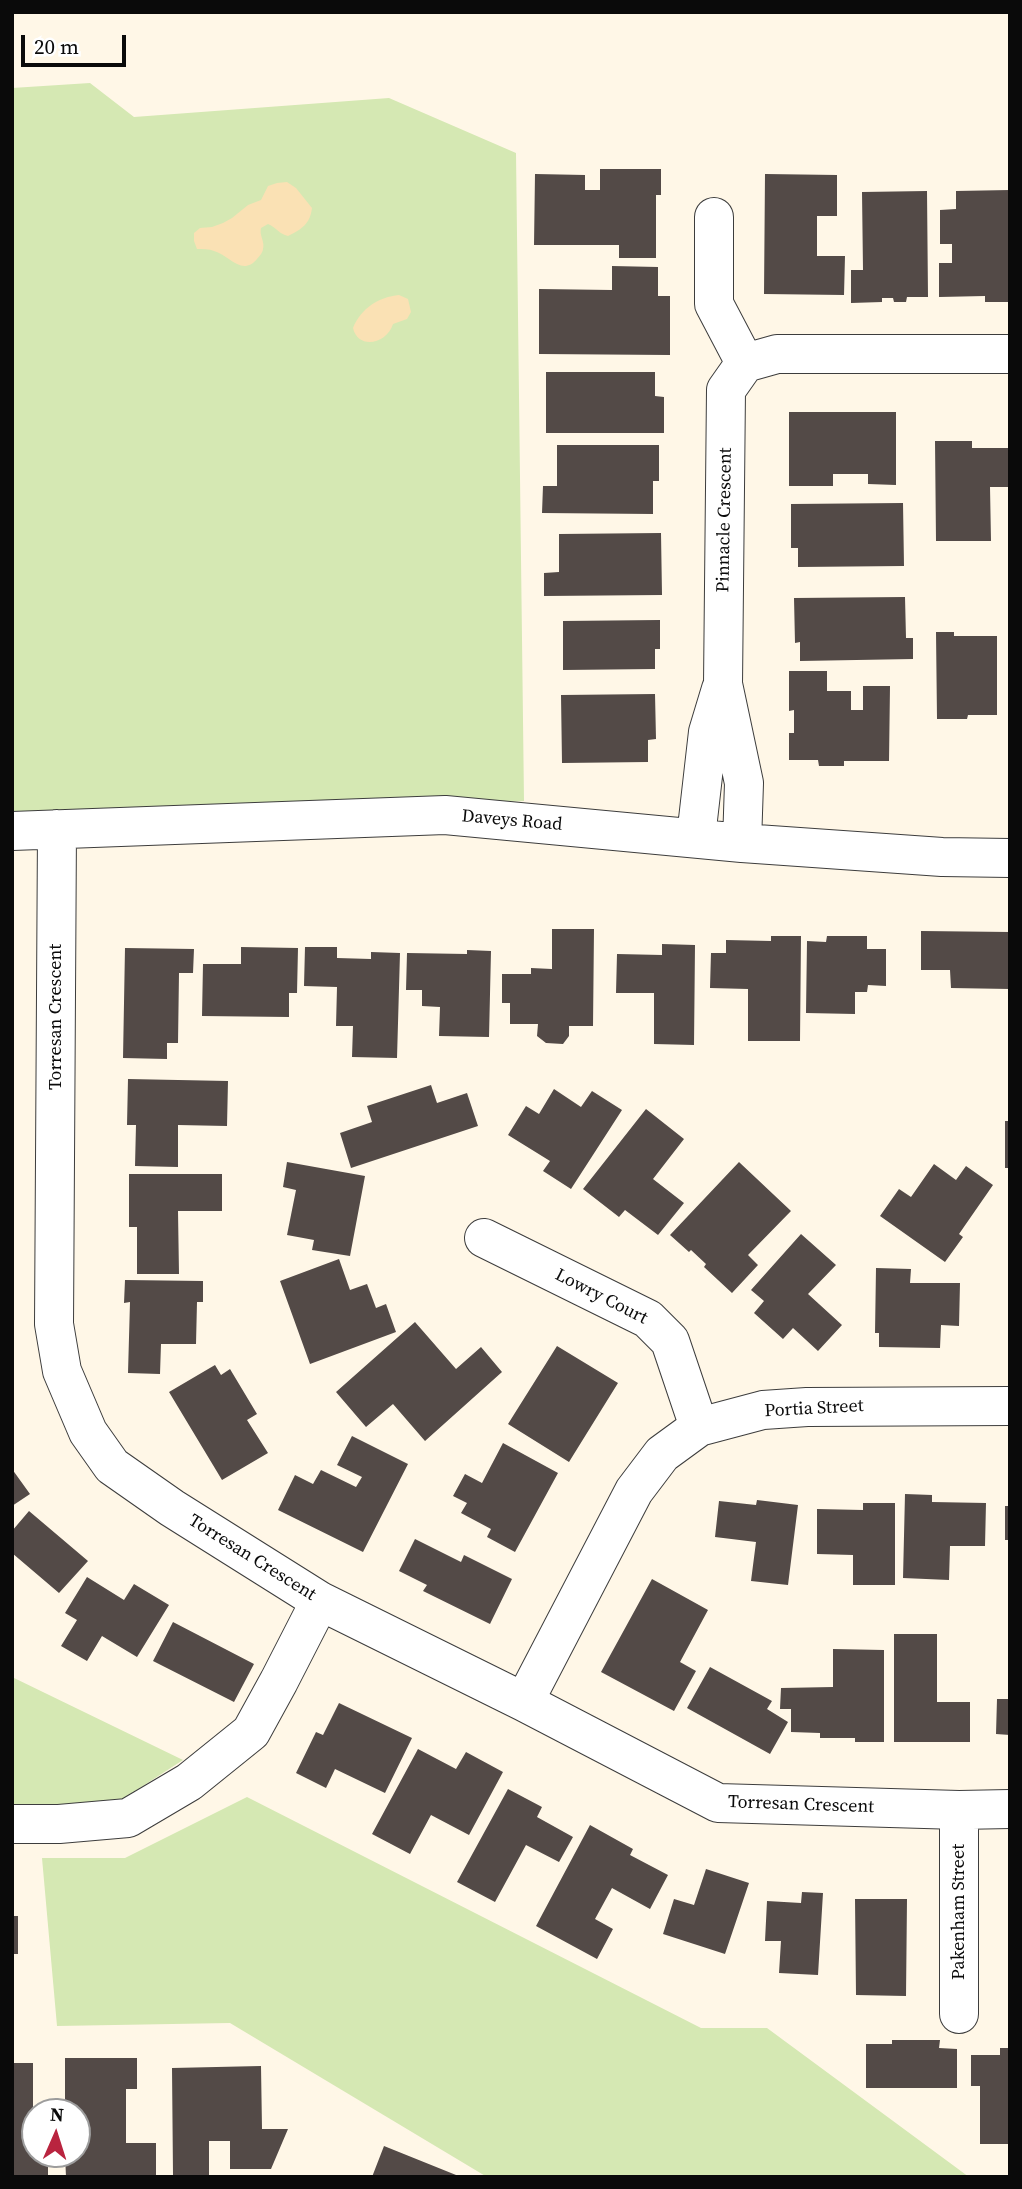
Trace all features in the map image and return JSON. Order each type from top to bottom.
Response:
[{"type":"street","points":[[714,217],[714,304],[745,363],[777,354],[1010,354]]},
{"type":"street","name":"Pinnacle Crescent","points":[[742,843],[744,783],[723,684],[726,390],[745,363]]},
{"type":"street","name":"Pinnacle Crescent","points":[[696,837],[708,732],[723,684]]},
{"type":"street","name":"Daveys Road","points":[[12,831],[445,815],[742,843],[942,857],[1010,858]]},
{"type":"street","name":"Torresan Crescent","points":[[57,829],[54,1324],[62,1371],[88,1432],[112,1466],[172,1508],[320,1601],[718,1802],[959,1810],[1010,1809]]},
{"type":"street","name":"Lowry Court","points":[[484,1238],[648,1319],[670,1340],[699,1427]]},
{"type":"street","name":"Portia Street","points":[[524,1702],[634,1491],[662,1454],[699,1427],[763,1410],[807,1407],[1010,1406]]},
{"type":"street","points":[[12,1824],[59,1824],[128,1818],[189,1782],[251,1732],[320,1601]]},
{"type":"street","name":"Pakenham Street","points":[[959,1810],[959,2014]]},
{"type":"green space","points":[[90,83],[134,117],[389,98],[516,153],[524,801],[12,826],[12,88]]},
{"type":"green space","points":[[12,1677],[183,1760],[115,1804],[12,1810]]},
{"type":"green space","points":[[247,1797],[701,2028],[767,2028],[969,2177],[487,2177],[230,2023],[57,2026],[42,1858],[125,1858]]},
{"type":"sand","points":[[287,182],[296,188],[312,208],[307,222],[301,228],[288,236],[268,224],[261,228],[262,252],[246,266],[235,263],[220,253],[197,249],[194,233],[200,228],[223,223],[248,205],[261,200],[268,186]]},
{"type":"sand","points":[[399,295],[408,299],[411,312],[407,319],[393,324],[385,336],[373,342],[366,342],[356,335],[353,328],[366,309],[384,298]]},
{"type":"building","points":[[600,169],[661,169],[661,195],[656,195],[656,258],[619,258],[619,245],[534,245],[535,174],[585,175],[585,190],[600,190]]},
{"type":"building","points":[[765,174],[837,175],[837,216],[817,216],[817,256],[845,256],[844,295],[764,294]]},
{"type":"building","points":[[1010,190],[1010,302],[985,302],[985,296],[939,297],[939,263],[952,263],[952,244],[940,244],[940,210],[956,209],[956,191]]},
{"type":"building","points":[[927,191],[928,297],[907,297],[906,302],[882,298],[882,302],[851,303],[851,270],[863,270],[862,192]]},
{"type":"building","points":[[612,266],[658,267],[658,296],[670,296],[670,355],[539,354],[539,289],[612,290]]},
{"type":"building","points":[[546,372],[655,372],[655,396],[664,397],[664,433],[546,433]]},
{"type":"building","points":[[789,412],[896,412],[896,485],[868,484],[868,474],[833,474],[833,486],[789,486]]},
{"type":"building","points":[[935,441],[972,441],[972,448],[1008,448],[1008,487],[990,487],[991,541],[936,541]]},
{"type":"building","points":[[557,445],[659,445],[659,481],[653,481],[653,514],[542,513],[543,486],[557,486]]},
{"type":"building","points":[[903,503],[904,566],[798,567],[798,548],[791,548],[791,504]]},
{"type":"building","points":[[661,533],[662,595],[544,596],[544,573],[559,572],[559,534]]},
{"type":"building","points":[[905,597],[906,638],[913,638],[913,659],[800,661],[800,642],[795,643],[794,598]]},
{"type":"building","points":[[660,620],[660,649],[655,649],[655,669],[563,670],[563,621]]},
{"type":"building","points":[[936,632],[954,632],[954,636],[997,636],[997,715],[937,719]]},
{"type":"building","points":[[789,671],[827,671],[827,691],[851,691],[851,710],[863,710],[863,686],[890,686],[889,761],[844,761],[844,766],[819,766],[818,760],[789,760],[789,733],[794,733],[794,710],[789,711]]},
{"type":"building","points":[[655,694],[656,739],[648,740],[648,762],[562,763],[561,695]]},
{"type":"building","points":[[552,929],[594,929],[593,1026],[569,1026],[569,1036],[563,1044],[546,1043],[537,1036],[538,1024],[510,1024],[510,1003],[502,1003],[502,974],[531,974],[531,968],[552,969]]},
{"type":"building","points":[[921,931],[1010,932],[1010,989],[951,988],[950,970],[921,970]]},
{"type":"building","points":[[771,936],[801,936],[800,1041],[748,1041],[748,989],[710,988],[711,953],[726,953],[726,940],[771,941]]},
{"type":"building","points":[[827,936],[867,936],[867,949],[886,949],[886,986],[868,985],[867,992],[855,992],[855,1014],[806,1013],[807,941],[826,942]]},
{"type":"building","points":[[662,944],[695,945],[694,1045],[654,1044],[654,993],[616,993],[617,954],[662,955]]},
{"type":"building","points":[[241,947],[298,948],[297,993],[289,993],[289,1017],[202,1016],[203,964],[241,964]]},
{"type":"building","points":[[305,947],[337,947],[337,958],[371,959],[371,952],[400,953],[397,1058],[352,1057],[353,1026],[336,1026],[337,987],[304,986]]},
{"type":"building","points":[[125,948],[194,949],[193,973],[179,973],[178,1043],[167,1043],[167,1059],[123,1058]]},
{"type":"building","points":[[467,950],[491,951],[489,1037],[439,1036],[440,1007],[422,1006],[422,990],[406,990],[407,953],[467,954]]},
{"type":"building","points":[[128,1079],[228,1081],[227,1126],[178,1125],[178,1167],[135,1166],[136,1125],[127,1125]]},
{"type":"building","points":[[431,1085],[437,1103],[467,1093],[478,1126],[351,1168],[340,1133],[372,1122],[367,1106]]},
{"type":"building","points":[[554,1089],[581,1107],[592,1091],[622,1110],[571,1189],[543,1171],[550,1161],[508,1135],[526,1106],[539,1114]]},
{"type":"building","points":[[646,1109],[684,1139],[653,1179],[684,1203],[658,1235],[625,1210],[619,1217],[583,1189]]},
{"type":"building","points":[[1005,1121],[1010,1121],[1010,1168],[1005,1168]]},
{"type":"building","points":[[287,1162],[365,1176],[350,1256],[312,1250],[314,1240],[287,1235],[296,1190],[283,1187]]},
{"type":"building","points":[[739,1162],[791,1211],[748,1255],[758,1265],[732,1293],[704,1267],[706,1264],[670,1235]]},
{"type":"building","points":[[934,1164],[956,1180],[966,1166],[993,1185],[959,1234],[963,1237],[945,1262],[880,1216],[899,1189],[911,1197]]},
{"type":"building","points":[[129,1174],[222,1174],[222,1211],[178,1211],[179,1274],[137,1274],[137,1227],[129,1227]]},
{"type":"building","points":[[801,1234],[836,1265],[808,1294],[842,1325],[818,1351],[793,1328],[783,1339],[754,1313],[764,1301],[751,1290]]},
{"type":"building","points":[[339,1259],[350,1290],[367,1284],[376,1308],[386,1304],[396,1332],[310,1364],[280,1281]]},
{"type":"building","points":[[876,1268],[911,1269],[910,1283],[960,1283],[959,1326],[941,1325],[940,1348],[879,1347],[879,1333],[875,1333]]},
{"type":"building","points":[[125,1280],[203,1281],[203,1302],[197,1302],[196,1344],[161,1344],[160,1374],[128,1373],[130,1302],[124,1303]]},
{"type":"building","points":[[415,1322],[456,1369],[481,1347],[502,1372],[425,1441],[393,1404],[366,1427],[336,1392]]},
{"type":"building","points":[[557,1346],[618,1383],[569,1462],[508,1424]]},
{"type":"building","points":[[215,1365],[221,1375],[230,1369],[257,1414],[247,1420],[268,1453],[222,1480],[169,1392]]},
{"type":"building","points":[[352,1436],[408,1464],[363,1552],[278,1510],[295,1475],[313,1484],[321,1470],[356,1487],[362,1477],[337,1465]]},
{"type":"building","points":[[503,1443],[558,1473],[515,1552],[487,1537],[491,1529],[461,1513],[467,1503],[453,1496],[465,1474],[482,1483]]},
{"type":"building","points":[[12,1469],[30,1494],[12,1506]]},
{"type":"building","points":[[905,1494],[932,1495],[932,1502],[986,1503],[985,1546],[950,1546],[949,1580],[903,1578]]},
{"type":"building","points":[[757,1500],[798,1505],[788,1585],[751,1581],[756,1542],[715,1537],[719,1501],[756,1505]]},
{"type":"building","points":[[863,1503],[895,1503],[895,1585],[853,1585],[853,1555],[817,1554],[817,1509],[863,1510]]},
{"type":"building","points":[[1005,1506],[1010,1506],[1010,1540],[1005,1540]]},
{"type":"building","points":[[29,1511],[88,1561],[59,1593],[12,1553],[12,1531]]},
{"type":"building","points":[[415,1539],[461,1562],[464,1555],[512,1579],[490,1624],[423,1591],[427,1585],[399,1571]]},
{"type":"building","points":[[87,1577],[124,1600],[134,1584],[169,1605],[137,1657],[102,1636],[87,1661],[61,1646],[77,1620],[65,1613]]},
{"type":"building","points":[[652,1579],[708,1610],[680,1662],[696,1671],[674,1711],[601,1672]]},
{"type":"building","points":[[173,1622],[254,1664],[234,1702],[153,1661]]},
{"type":"building","points":[[894,1634],[937,1634],[937,1702],[970,1702],[970,1742],[894,1742]]},
{"type":"building","points":[[833,1649],[884,1650],[884,1742],[855,1742],[855,1738],[820,1738],[820,1733],[791,1732],[791,1709],[780,1709],[781,1688],[833,1687]]},
{"type":"building","points":[[710,1667],[772,1701],[767,1709],[788,1722],[770,1754],[687,1708]]},
{"type":"building","points":[[997,1699],[1010,1699],[1010,1735],[996,1734]]},
{"type":"building","points":[[339,1703],[412,1738],[385,1793],[335,1769],[326,1788],[296,1773],[316,1732],[323,1735]]},
{"type":"building","points":[[418,1749],[456,1769],[466,1752],[503,1772],[469,1835],[431,1815],[410,1854],[372,1834]]},
{"type":"building","points":[[508,1789],[542,1807],[537,1817],[573,1837],[559,1862],[526,1845],[495,1902],[457,1882]]},
{"type":"building","points":[[590,1825],[633,1849],[630,1855],[668,1875],[650,1909],[612,1888],[595,1919],[613,1929],[597,1959],[536,1926]]},
{"type":"building","points":[[706,1869],[749,1883],[725,1954],[663,1934],[674,1899],[694,1905]]},
{"type":"building","points":[[802,1892],[823,1893],[818,1975],[779,1973],[781,1941],[765,1941],[767,1901],[801,1903]]},
{"type":"building","points":[[855,1899],[907,1899],[906,1996],[856,1995]]},
{"type":"building","points":[[12,1916],[18,1916],[18,1954],[12,1954]]},
{"type":"building","points":[[892,2040],[940,2040],[939,2048],[957,2049],[957,2088],[866,2088],[866,2044],[892,2044]]},
{"type":"building","points":[[1000,2048],[1010,2048],[1010,2144],[980,2144],[980,2086],[971,2086],[971,2055],[1000,2055]]},
{"type":"building","points":[[65,2058],[137,2058],[137,2089],[126,2089],[126,2143],[156,2143],[156,2177],[66,2177],[66,2168],[91,2168],[91,2098],[65,2098]]},
{"type":"building","points":[[12,2063],[33,2063],[33,2098],[21,2098],[21,2168],[48,2168],[48,2177],[12,2177]]},
{"type":"building","points":[[261,2066],[262,2129],[288,2129],[271,2169],[230,2169],[230,2141],[209,2141],[209,2175],[173,2175],[172,2068]]},
{"type":"building","points":[[384,2146],[461,2177],[372,2177]]}]
